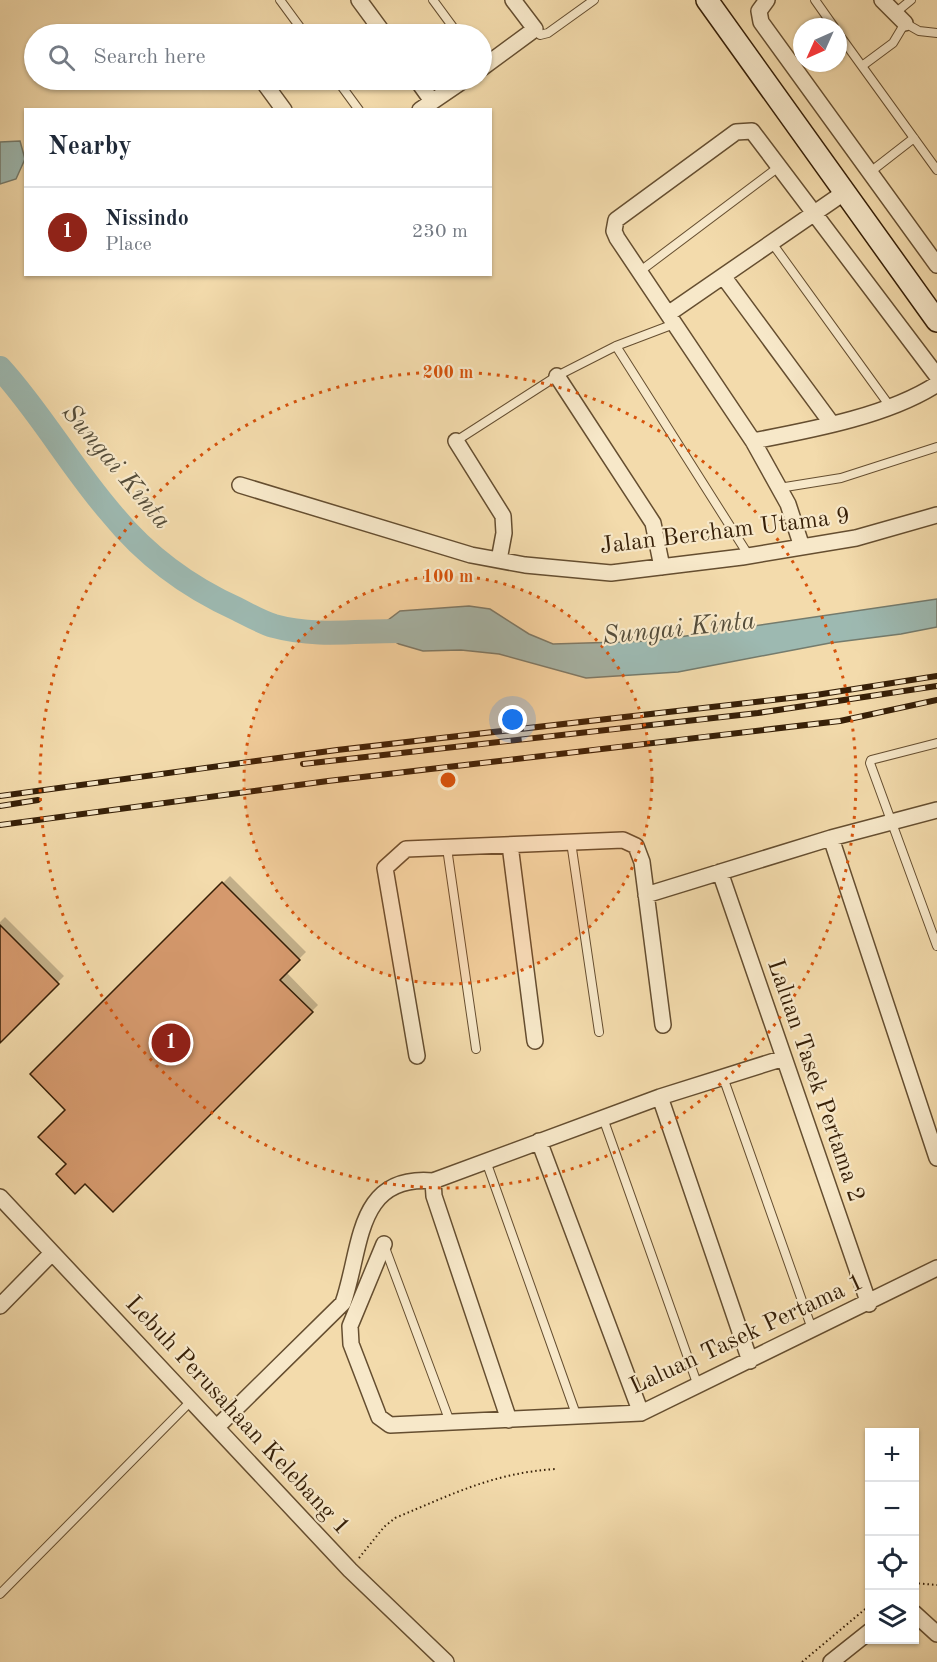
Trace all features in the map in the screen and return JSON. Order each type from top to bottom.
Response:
[{"type":"street","points":[[359,0],[377,24]]},
{"type":"street","points":[[492,61],[535,29],[513,0]]},
{"type":"street","points":[[707,0],[937,321]]},
{"type":"street","points":[[882,0],[899,18]]},
{"type":"street","points":[[766,1],[759,11],[761,22],[937,266]]},
{"type":"street","points":[[269,90],[283,108]]},
{"type":"street","points":[[421,90],[426,105],[449,90]]},
{"type":"street","points":[[802,547],[792,514],[753,441],[617,238],[614,226],[620,216],[736,132],[747,129],[756,135],[780,166],[937,376]]},
{"type":"street","points":[[671,319],[723,276],[845,192]]},
{"type":"street","points":[[723,276],[832,424]]},
{"type":"street","points":[[557,376],[653,523],[662,567]]},
{"type":"street","points":[[753,441],[832,424],[918,396],[937,384]]},
{"type":"street","points":[[456,441],[503,516],[504,533],[499,560]]},
{"type":"street","name":"Jalan Bercham Utama 9","points":[[240,485],[471,555],[610,573],[749,556],[872,535],[937,516]]},
{"type":"street","points":[[646,895],[831,838],[937,810]]},
{"type":"street","points":[[831,838],[937,1158]]},
{"type":"street","points":[[417,1056],[385,868],[406,849],[623,840],[636,846],[642,862],[663,1025]]},
{"type":"street","points":[[510,845],[535,1041]]},
{"type":"street","name":"Laluan Tasek Pertama 2","points":[[720,872],[869,1304]]},
{"type":"street","points":[[217,1427],[343,1303],[347,1282],[377,1197],[402,1182],[434,1181],[485,1160],[660,1097],[784,1058]]},
{"type":"street","points":[[660,1097],[750,1361]]},
{"type":"street","points":[[538,1141],[641,1413]]},
{"type":"street","points":[[434,1181],[434,1196],[509,1420]]},
{"type":"street","name":"Lebuh Perusahaan Kelebang 1","points":[[0,1197],[350,1570],[446,1662]]},
{"type":"street","name":"Laluan Tasek Pertama 1","points":[[384,1244],[350,1326],[351,1344],[379,1417],[390,1425],[641,1413],[869,1304],[937,1268]]},
{"type":"street","points":[[0,1306],[52,1252]]},
{"type":"street","points":[[919,1617],[937,1634]]},
{"type":"street","points":[[831,1662],[865,1635]]},
{"type":"lane","points":[[280,0],[298,24]]},
{"type":"lane","points":[[433,0],[451,24]]},
{"type":"lane","points":[[815,0],[828,18]]},
{"type":"lane","points":[[862,66],[893,43],[899,18],[911,0]]},
{"type":"lane","points":[[535,29],[540,34],[548,33],[589,2]]},
{"type":"lane","points":[[899,18],[919,31],[937,33]]},
{"type":"lane","points":[[847,45],[937,170]]},
{"type":"lane","points":[[344,90],[358,108]]},
{"type":"lane","points":[[869,173],[914,138]]},
{"type":"lane","points":[[639,272],[780,166]]},
{"type":"lane","points":[[772,243],[889,405]]},
{"type":"lane","points":[[456,441],[557,376],[671,319]]},
{"type":"lane","points":[[616,346],[749,556]]},
{"type":"lane","points":[[779,488],[841,478],[937,447]]},
{"type":"lane","points":[[937,743],[870,761],[937,946]]},
{"type":"lane","points":[[571,842],[599,1032]]},
{"type":"lane","points":[[447,848],[476,1049]]},
{"type":"lane","points":[[723,1077],[813,1331]]},
{"type":"lane","points":[[603,1118],[698,1386]]},
{"type":"lane","points":[[485,1160],[577,1417]]},
{"type":"lane","points":[[384,1244],[450,1422]]},
{"type":"lane","points":[[0,1594],[192,1400]]},
{"type":"path","points":[[350,1570],[384,1527],[395,1518],[483,1481],[520,1471],[556,1469]]},
{"type":"path","points":[[919,1584],[937,1585]]},
{"type":"path","points":[[802,1662],[865,1609]]},
{"type":"water","points":[[20,141],[24,161],[16,179],[0,184],[0,142]]},
{"type":"water","name":"Sungai Kinta","points":[[937,599],[937,627],[830,643],[678,672],[586,678],[499,654],[461,650],[423,651],[399,644],[375,630],[400,611],[469,606],[490,609],[529,634],[553,644],[652,641]]},
{"type":"building","points":[[222,882],[300,960],[280,980],[313,1012],[113,1212],[85,1184],[75,1194],[56,1174],[66,1164],[38,1137],[65,1110],[30,1074]]},
{"type":"building","points":[[0,925],[59,984],[0,1043]]},
{"type":"waterway","name":"Sungai Kinta","points":[[0,368],[29,403],[96,495],[124,528],[153,556],[201,591],[260,620],[290,630],[323,633],[406,631]]},
{"type":"railway","points":[[0,796],[337,750],[816,695],[937,676]]},
{"type":"railway","points":[[303,764],[758,713],[937,686]]},
{"type":"railway","points":[[0,825],[328,781],[840,721],[937,700]]},
{"type":"railway","points":[[0,806],[38,800]]},
{"type":"place","name":"Nissindo","points":[[171,1043]]}]
